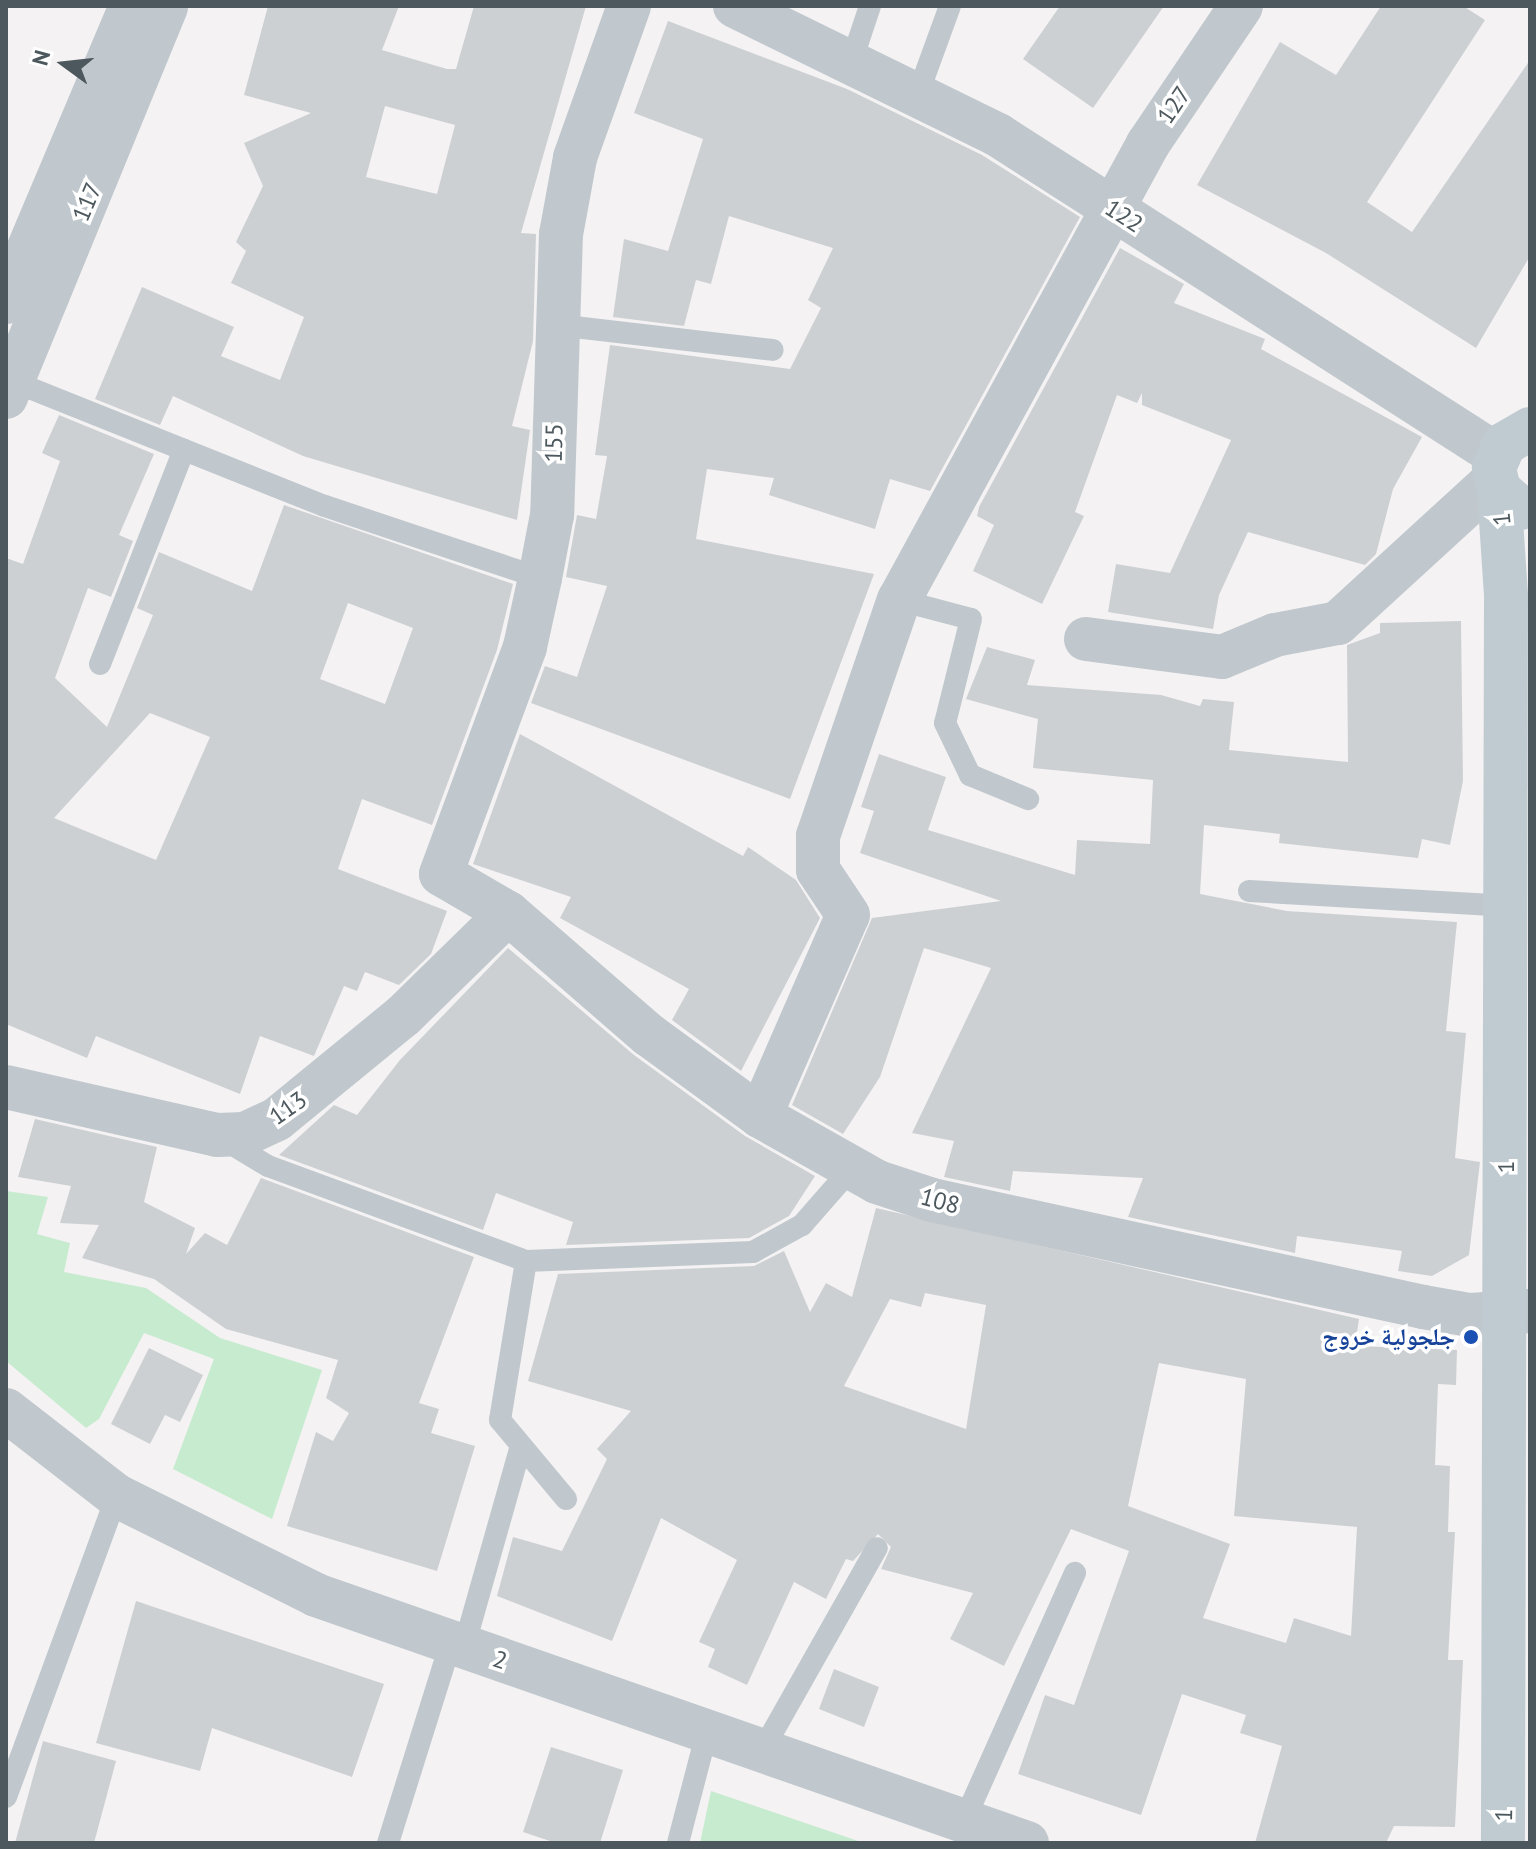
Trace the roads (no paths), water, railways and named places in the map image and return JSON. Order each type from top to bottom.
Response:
[{"type":"main road","name":"1","points":[[1503,1843],[1518,1313],[1506,906],[1515,460]]},
{"type":"street","name":"117","points":[[6,302],[131,6]]},
{"type":"street","name":"117","points":[[9,389],[166,6]]},
{"type":"street","name":"155","points":[[441,874],[525,647],[540,578],[552,515],[561,234],[575,158],[629,6]]},
{"type":"street","name":"122","points":[[735,6],[919,91],[1515,460]]},
{"type":"street","name":"127","points":[[760,1116],[848,915],[818,870],[818,836],[899,600],[1113,209],[1241,6]]},
{"type":"street","points":[[1086,639],[1222,657],[1275,635],[1338,623],[1515,460]]},
{"type":"street","name":"108","points":[[441,874],[508,913],[649,1035],[760,1116],[851,1169],[932,1200],[1423,1307],[1518,1313]]},
{"type":"street","name":"113","points":[[6,1087],[217,1135],[245,1134],[277,1119],[403,1016],[508,913]]},
{"type":"street","name":"2","points":[[6,1410],[117,1496],[291,1584],[1027,1843]]},
{"type":"lane","points":[[852,60],[870,6]]},
{"type":"lane","points":[[919,91],[950,6]]},
{"type":"lane","points":[[557,325],[773,350]]},
{"type":"lane","points":[[9,389],[540,578]]},
{"type":"lane","points":[[100,664],[184,450]]},
{"type":"lane","points":[[899,600],[971,619],[945,723],[970,775],[1028,799]]},
{"type":"lane","points":[[1249,891],[1506,906]]},
{"type":"lane","points":[[217,1135],[268,1166],[526,1261],[753,1252],[802,1225],[851,1169]]},
{"type":"lane","points":[[526,1261],[500,1420],[566,1499]]},
{"type":"lane","points":[[388,1843],[458,1645],[521,1446]]},
{"type":"lane","points":[[6,1797],[117,1496]]},
{"type":"lane","points":[[762,1751],[877,1548]]},
{"type":"lane","points":[[964,1821],[1075,1573]]},
{"type":"lane","points":[[678,1843],[707,1732]]},
{"type":"place","name":"جلجولية خروج","points":[[1471,1337]]}]
